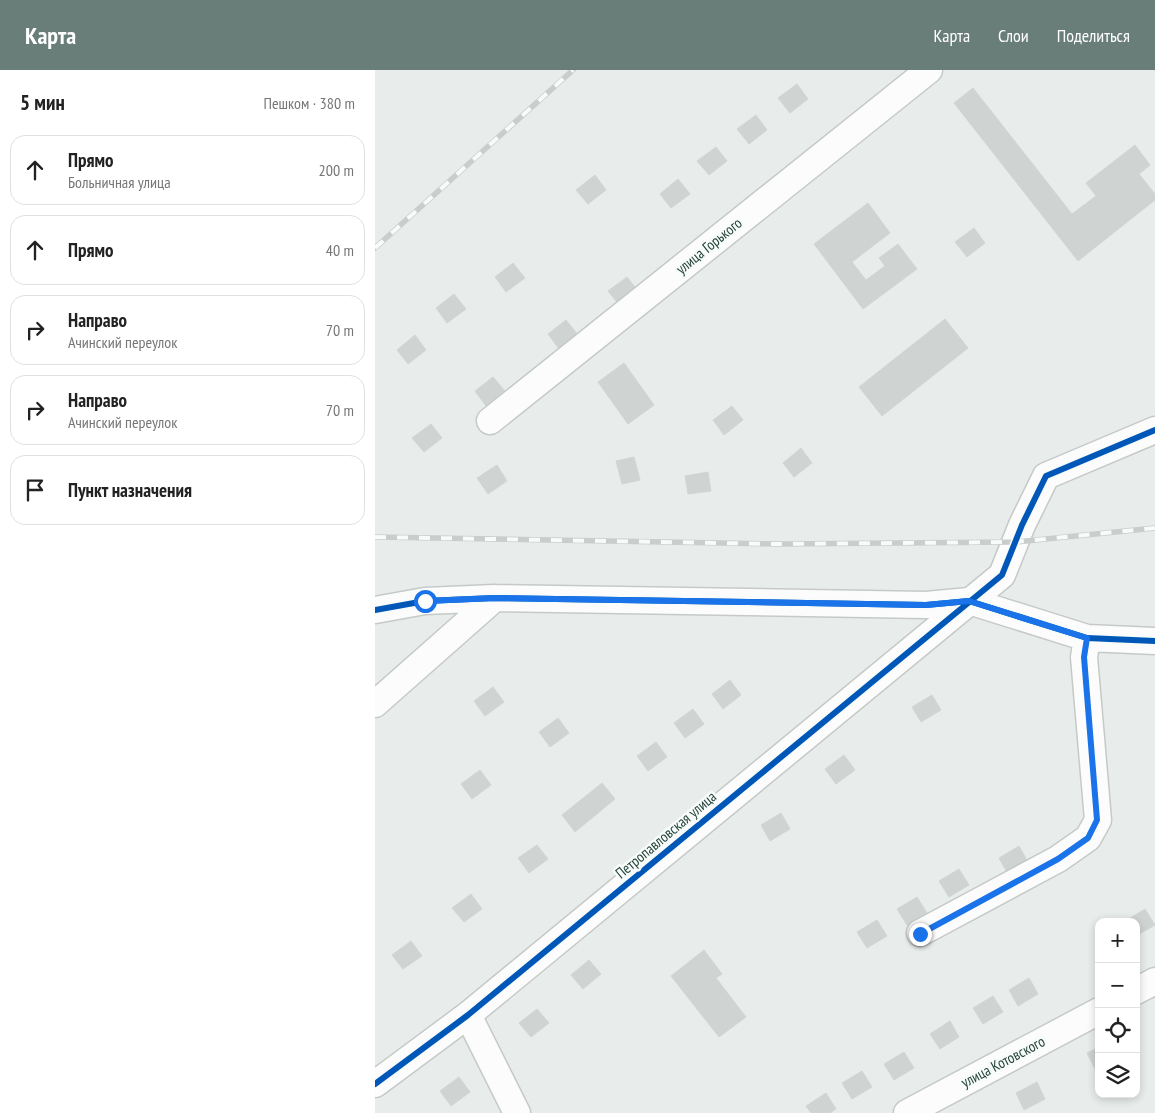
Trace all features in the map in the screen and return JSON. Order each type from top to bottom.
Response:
[{"type":"street","name":"улица Горького","points":[[490,421],[929,70]]},
{"type":"street","name":"Петропавловская улица","points":[[375,1084],[468,1015],[1002,575],[1022,525],[1046,476],[1155,430]]},
{"type":"street","points":[[375,704],[495,598]]},
{"type":"street","points":[[375,610],[425,601],[495,598],[926,605],[969,601],[1087,638],[1155,640]]},
{"type":"street","points":[[920,934],[1058,859],[1088,838],[1097,820],[1084,657],[1087,638]]},
{"type":"street","points":[[1140,989],[1155,981]]},
{"type":"street","name":"улица Котовского","points":[[907,1113],[1095,1013]]},
{"type":"street","points":[[468,1015],[517,1113]]},
{"type":"building","points":[[797,84],[808,99],[790,113],[778,98]]},
{"type":"building","points":[[973,88],[1072,214],[1096,196],[1086,183],[1135,145],[1150,165],[1139,174],[1155,194],[1155,200],[1078,261],[954,103]]},
{"type":"building","points":[[756,115],[767,130],[749,144],[737,129]]},
{"type":"building","points":[[716,147],[727,161],[709,175],[697,161]]},
{"type":"building","points":[[595,175],[606,190],[588,204],[576,190]]},
{"type":"building","points":[[678,179],[690,194],[671,208],[660,194]]},
{"type":"building","points":[[868,203],[890,233],[852,262],[866,280],[885,266],[879,258],[898,244],[917,269],[863,309],[814,244]]},
{"type":"building","points":[[974,228],[985,243],[967,257],[955,242]]},
{"type":"building","points":[[513,263],[525,278],[506,292],[495,277]]},
{"type":"building","points":[[627,277],[638,291],[620,306],[608,291]]},
{"type":"building","points":[[454,294],[466,309],[447,323],[436,308]]},
{"type":"building","points":[[945,319],[968,348],[882,416],[859,387]]},
{"type":"building","points":[[566,320],[578,335],[559,349],[548,334]]},
{"type":"building","points":[[415,335],[426,350],[408,364],[397,350]]},
{"type":"building","points":[[624,363],[654,405],[628,424],[598,382]]},
{"type":"building","points":[[493,377],[505,391],[486,406],[475,391]]},
{"type":"building","points":[[732,406],[743,420],[724,435],[713,420]]},
{"type":"building","points":[[431,424],[442,438],[424,452],[412,438]]},
{"type":"building","points":[[801,448],[812,463],[794,477],[783,463]]},
{"type":"building","points":[[634,457],[640,480],[622,484],[616,461]]},
{"type":"building","points":[[497,465],[507,481],[488,494],[477,478]]},
{"type":"building","points":[[708,472],[711,491],[688,494],[685,476]]},
{"type":"building","points":[[730,680],[741,695],[723,709],[712,694]]},
{"type":"building","points":[[493,687],[504,702],[485,716],[474,701]]},
{"type":"building","points":[[932,695],[941,710],[921,722],[912,707]]},
{"type":"building","points":[[693,709],[704,724],[685,738],[674,723]]},
{"type":"building","points":[[558,718],[569,733],[550,747],[539,732]]},
{"type":"building","points":[[656,742],[667,757],[648,771],[637,756]]},
{"type":"building","points":[[844,755],[855,770],[836,784],[825,769]]},
{"type":"building","points":[[480,770],[491,785],[472,799],[461,784]]},
{"type":"building","points":[[602,783],[615,799],[575,832],[562,815]]},
{"type":"building","points":[[781,813],[790,829],[770,841],[761,825]]},
{"type":"building","points":[[537,845],[548,859],[529,873],[518,858]]},
{"type":"building","points":[[1019,846],[1028,862],[1008,874],[999,858]]},
{"type":"building","points":[[959,869],[969,885],[949,897],[939,881]]},
{"type":"building","points":[[471,894],[482,909],[464,922],[452,908]]},
{"type":"building","points":[[917,897],[927,913],[907,925],[897,909]]},
{"type":"building","points":[[1145,909],[1155,925],[1140,934],[1140,918],[1130,918]]},
{"type":"building","points":[[877,920],[887,936],[867,948],[857,932]]},
{"type":"building","points":[[411,941],[422,956],[403,969],[392,955]]},
{"type":"building","points":[[704,950],[722,974],[716,978],[746,1017],[719,1037],[671,976]]},
{"type":"building","points":[[589,960],[601,974],[583,989],[571,975]]},
{"type":"building","points":[[1029,978],[1038,994],[1018,1006],[1009,990]]},
{"type":"building","points":[[993,996],[1003,1012],[983,1024],[973,1008]]},
{"type":"building","points":[[537,1009],[549,1023],[531,1037],[519,1023]]},
{"type":"building","points":[[950,1021],[959,1037],[940,1049],[930,1034]]},
{"type":"building","points":[[1095,1049],[1095,1069],[1087,1053]]},
{"type":"building","points":[[904,1052],[914,1068],[894,1080],[884,1064]]},
{"type":"building","points":[[862,1071],[872,1087],[852,1099],[842,1083]]},
{"type":"building","points":[[459,1077],[470,1092],[451,1106],[440,1091]]},
{"type":"building","points":[[1037,1082],[1045,1099],[1024,1110],[1016,1093]]},
{"type":"building","points":[[826,1093],[836,1109],[830,1113],[811,1113],[806,1106]]},
{"type":"railway","points":[[375,248],[573,70]]},
{"type":"railway","points":[[375,537],[777,544],[1015,542],[1155,528]]},
{"type":"cycle path","points":[[375,1084],[468,1015],[1002,575],[1022,525],[1046,476],[1155,430]]},
{"type":"cycle path","points":[[375,610],[425,601],[495,598],[926,605],[969,601],[1087,638],[1155,641]]},
{"type":"route","points":[[425,601],[495,598],[926,605],[969,601],[1087,638],[1084,657],[1091,725],[1097,820],[1088,838],[1058,859],[920,934]]}]
